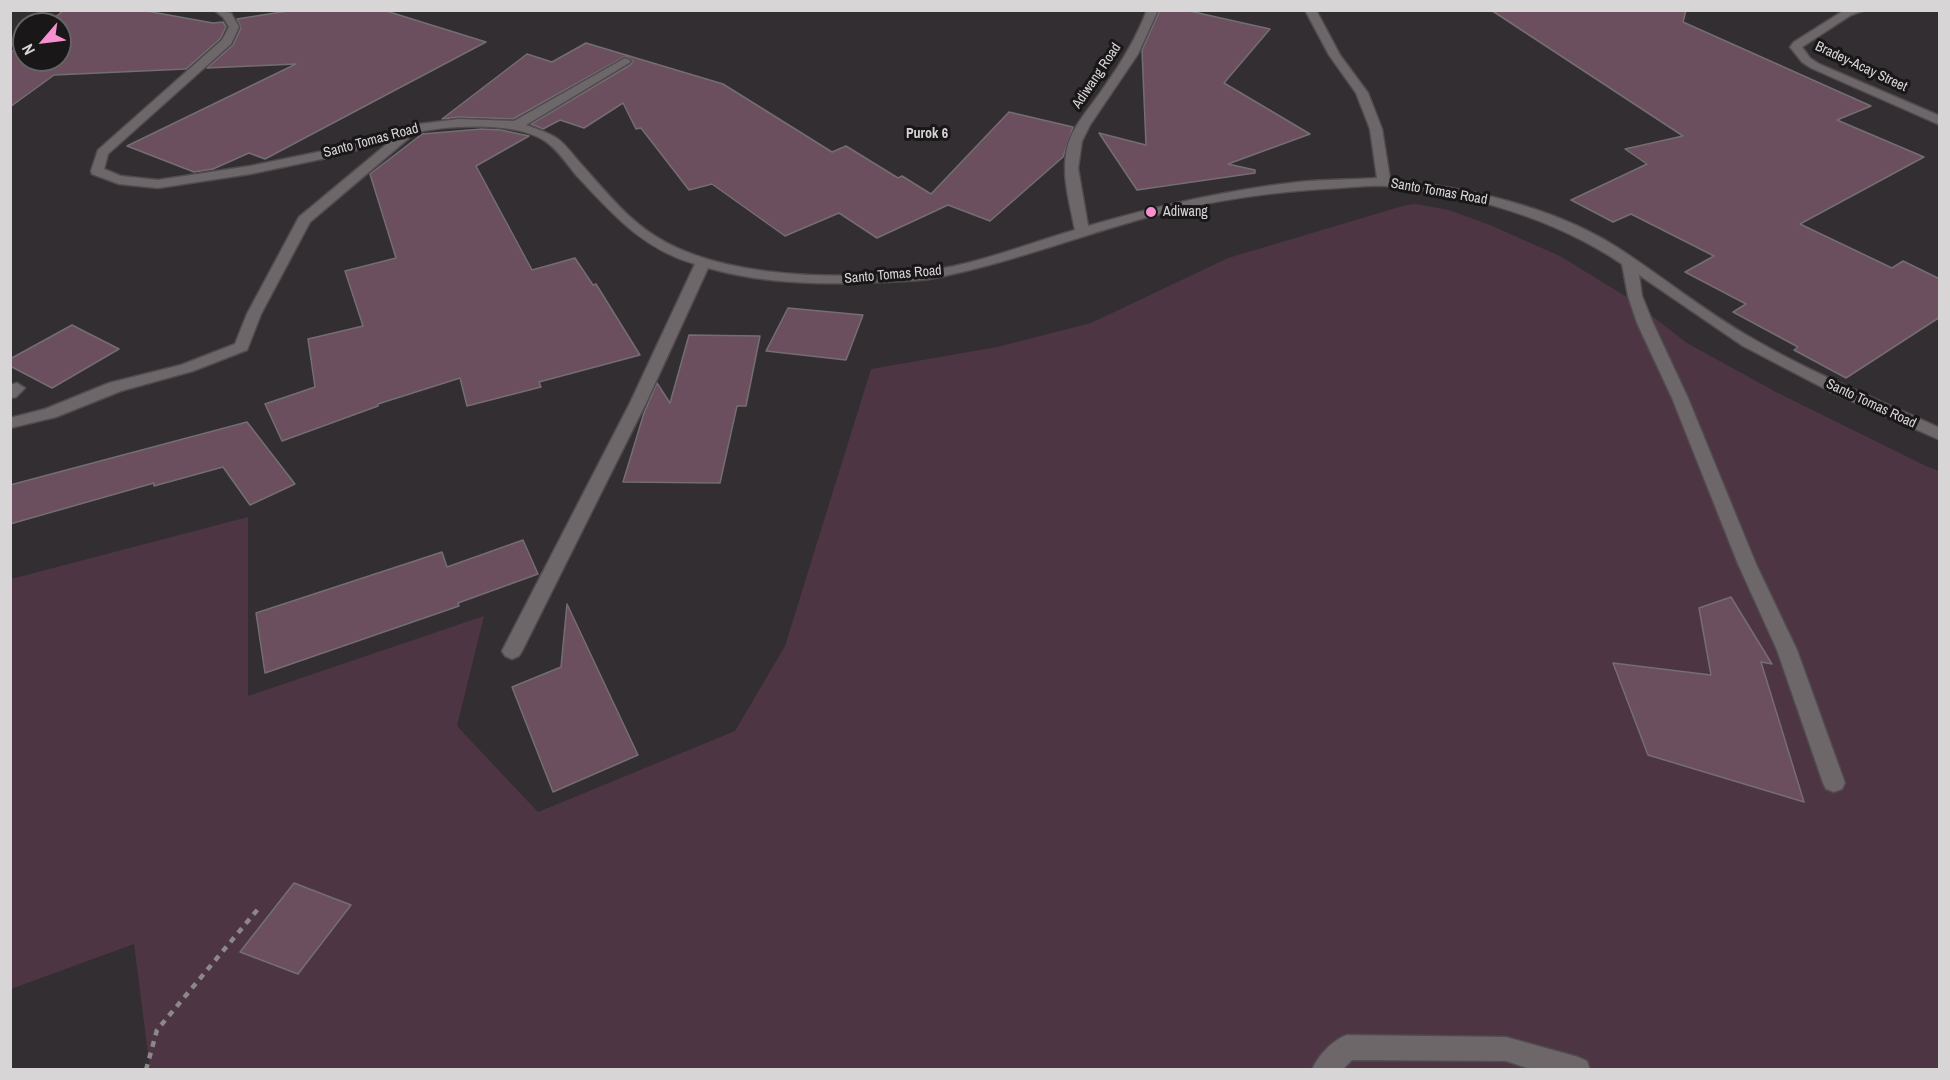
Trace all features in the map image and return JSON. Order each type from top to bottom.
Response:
[{"type":"street","name":"Santo Tomas Road","points":[[219,10],[227,15],[234,27],[227,42],[102,153],[97,171],[119,180],[158,184],[250,170],[336,152],[412,129],[459,123],[516,125],[552,140],[625,220],[650,239],[686,257],[724,268],[777,276],[832,280],[926,275],[965,267],[1197,202],[1300,186],[1384,182],[1439,189],[1513,207],[1558,224],[1608,248],[1748,343],[1839,389],[1940,435]]},
{"type":"street","name":"Adiwang Road","points":[[1082,233],[1073,188],[1072,158],[1081,125],[1105,95],[1148,24],[1153,10]]},
{"type":"street","points":[[1310,10],[1335,55],[1362,93],[1376,129],[1384,182]]},
{"type":"street","points":[[1845,12],[1860,10]]},
{"type":"street","name":"Bradey-Acay Street","points":[[1845,12],[1798,44],[1796,47],[1799,52],[1815,66],[1940,121]]},
{"type":"street","points":[[516,125],[625,61]]},
{"type":"street","points":[[10,423],[50,413],[115,387],[187,368],[242,346],[254,314],[304,220],[412,129]]},
{"type":"street","points":[[1629,262],[1635,296],[1645,323],[1680,398],[1748,564],[1787,650],[1834,783]]},
{"type":"street","points":[[512,651],[638,404],[702,263]]},
{"type":"street","points":[[1324,1070],[1347,1047],[1506,1049],[1578,1070]]},
{"type":"path","points":[[146,1070],[157,1030],[258,909]]},
{"type":"shaded area","points":[[1416,204],[1449,210],[1490,225],[1560,256],[1630,299],[1687,343],[1776,392],[1939,471],[1939,1069],[150,1070],[134,944],[11,989],[11,579],[248,517],[248,696],[484,616],[457,726],[538,812],[735,731],[785,646],[871,369],[997,347],[1091,323],[1228,258]]},
{"type":"building","points":[[64,10],[141,10],[213,23],[223,22],[226,27],[220,39],[186,69],[54,75],[10,107],[10,53],[12,51],[12,72],[72,72],[72,12],[62,12]]},
{"type":"building","points":[[294,10],[383,10],[486,42],[265,159],[249,153],[213,169],[194,172],[127,146],[296,64],[207,68],[233,45],[241,28],[237,19]]},
{"type":"building","points":[[1160,10],[1185,10],[1270,29],[1224,83],[1310,134],[1228,164],[1255,170],[1255,173],[1137,190],[1099,133],[1146,145],[1142,50]]},
{"type":"building","points":[[1491,10],[1686,10],[1683,22],[1871,106],[1837,120],[1924,157],[1800,224],[1892,268],[1903,261],[1940,279],[1940,317],[1846,378],[1794,350],[1798,347],[1733,312],[1746,304],[1685,272],[1714,256],[1631,214],[1613,222],[1571,200],[1647,164],[1625,149],[1683,136]]},
{"type":"building","points":[[586,43],[723,84],[832,152],[846,146],[898,178],[902,176],[931,194],[1009,112],[1073,127],[1063,157],[990,221],[948,205],[877,238],[839,213],[785,236],[712,184],[689,190],[641,128],[636,129],[623,103],[584,128],[560,120],[543,129],[531,124],[630,65],[633,61],[626,56],[513,119],[459,117],[442,119],[527,54],[552,62]]},
{"type":"building","points":[[482,129],[501,130],[529,136],[476,166],[532,270],[575,258],[593,285],[596,284],[640,355],[539,382],[541,387],[467,406],[460,378],[378,404],[378,406],[282,441],[265,404],[315,387],[308,339],[363,326],[345,271],[396,258],[370,174],[422,134]]},
{"type":"building","points":[[788,308],[863,315],[846,360],[766,351]]},
{"type":"building","points":[[72,325],[119,349],[52,388],[10,366],[10,359]]},
{"type":"building","points":[[689,335],[760,336],[746,406],[737,406],[720,483],[623,482],[644,413],[657,383],[670,403]]},
{"type":"building","points":[[247,422],[295,484],[250,505],[223,467],[154,486],[154,483],[10,524],[10,485]]},
{"type":"building","points":[[523,540],[538,574],[458,603],[459,606],[265,673],[256,613],[442,552],[447,567]]},
{"type":"building","points":[[1731,597],[1772,664],[1761,662],[1804,802],[1648,755],[1613,663],[1711,675],[1699,608]]},
{"type":"building","points":[[567,604],[638,755],[553,792],[512,687],[561,667]]},
{"type":"building","points":[[294,883],[351,905],[298,974],[240,952]]},
{"type":"place","name":"Adiwang","points":[[1151,212]]},
{"type":"district","name":"Purok 6","points":[[927,134]]}]
